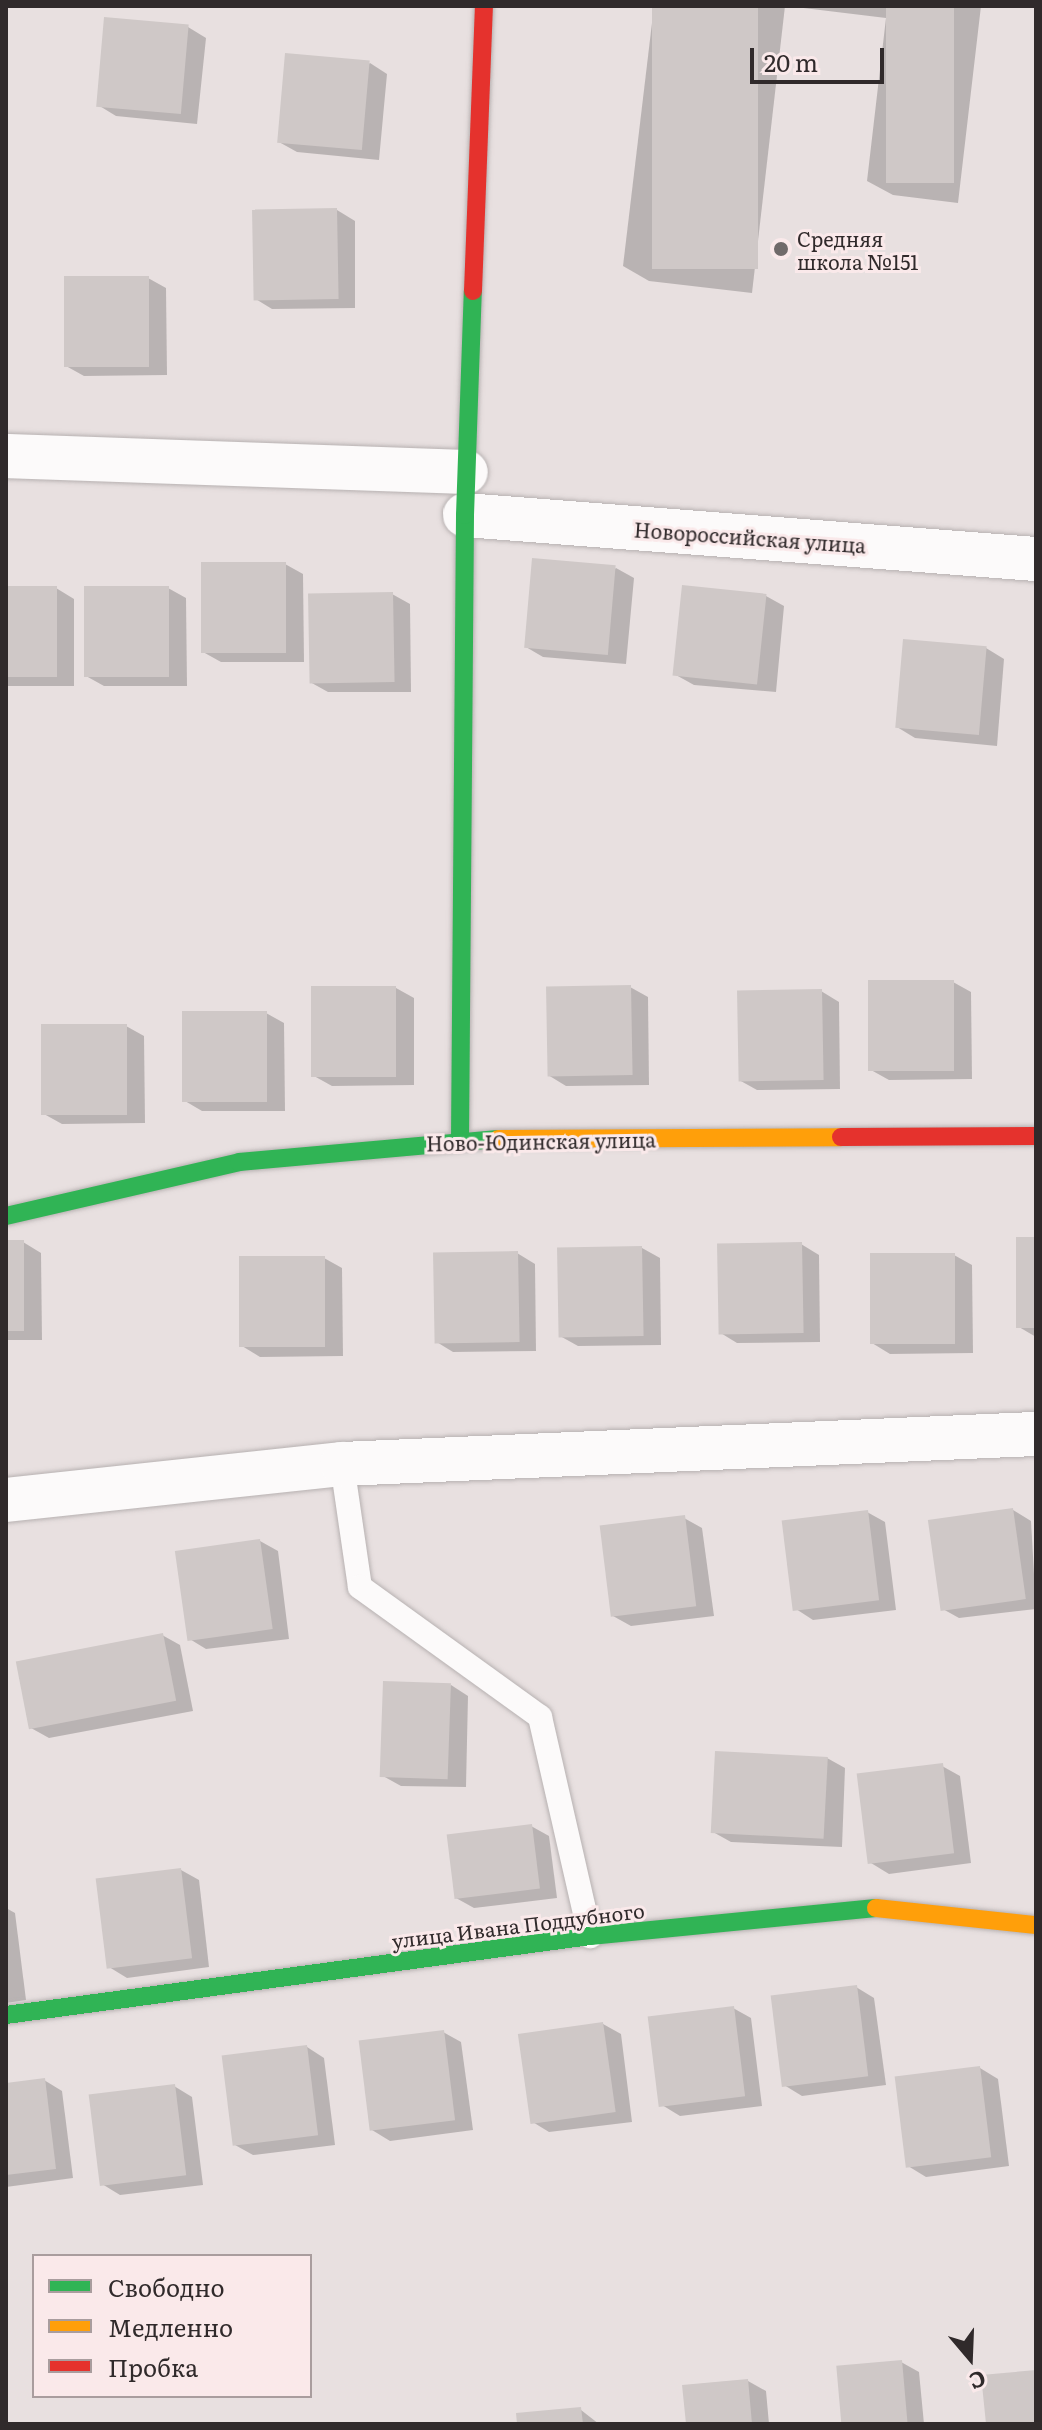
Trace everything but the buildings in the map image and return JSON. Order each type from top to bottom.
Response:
[{"type":"street","points":[[460,1139],[465,515],[476,7]]},
{"type":"street","points":[[6,456],[466,472]]},
{"type":"street","name":"Новороссийская улица","points":[[465,515],[1036,559]]},
{"type":"street","name":"Ново-Юдинская улица","points":[[6,1216],[239,1162],[460,1139],[1036,1136]]},
{"type":"street","points":[[6,1500],[342,1464],[1036,1434]]},
{"type":"street","name":"улица Ивана Поддубного","points":[[6,2015],[590,1936],[894,1906],[1036,1925]]},
{"type":"lane","points":[[342,1464],[360,1587],[540,1717],[590,1936]]},
{"type":"traffic: fast","points":[[460,1139],[465,515],[473,291]]},
{"type":"traffic: fast","points":[[6,1216],[239,1162],[498,1139]]},
{"type":"traffic: fast","points":[[6,2015],[590,1936],[876,1908]]},
{"type":"traffic: slow","points":[[498,1139],[841,1137]]},
{"type":"traffic: slow","points":[[876,1908],[1036,1925]]},
{"type":"traffic: jam","points":[[473,291],[484,6]]},
{"type":"traffic: jam","points":[[841,1137],[1036,1136]]},
{"type":"place","name":"Средняя школа №151","points":[[781,249]]}]
